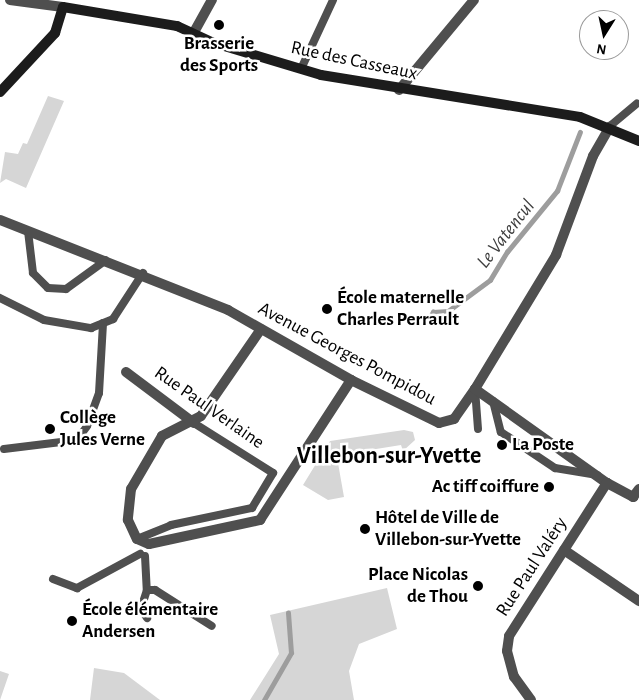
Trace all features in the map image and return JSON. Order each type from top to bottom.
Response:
[{"type":"street","points":[[0,92],[55,32],[63,7],[10,0]]},
{"type":"street","points":[[193,34],[212,0]]},
{"type":"street","points":[[400,90],[474,0]]},
{"type":"street","name":"Rue des Casseaux","points":[[63,7],[146,18],[301,69],[400,90],[580,117],[610,126],[639,140]]},
{"type":"street","name":"Avenue Georges Pompidou","points":[[0,220],[143,273],[261,329],[351,380],[439,423],[454,419],[475,389],[556,255],[593,156],[610,126]]},
{"type":"street","points":[[261,329],[194,423],[162,436],[130,489],[128,520],[137,539],[150,544],[260,520],[351,380]]},
{"type":"street","name":"Rue Paul Verlaine","points":[[126,372],[194,423]]},
{"type":"street","points":[[475,389],[599,475],[607,484],[637,494]]},
{"type":"street","name":"Rue Paul Valéry","points":[[531,700],[514,677],[507,651],[509,636],[607,484]]},
{"type":"street","points":[[564,550],[639,601]]},
{"type":"lane","points":[[301,69],[333,0]]},
{"type":"lane","points":[[610,126],[637,103]]},
{"type":"lane","points":[[28,231],[33,273],[48,288],[74,285],[106,260]]},
{"type":"lane","points":[[0,298],[44,320],[91,328],[113,319],[143,273]]},
{"type":"lane","points":[[4,449],[77,440],[87,426],[99,392],[102,323]]},
{"type":"lane","points":[[475,389],[478,429]]},
{"type":"lane","points":[[493,401],[501,432],[555,468],[599,475]]},
{"type":"lane","name":"Rue Paul Verlaine","points":[[137,539],[171,525],[252,508],[273,473],[194,423]]},
{"type":"lane","points":[[53,579],[77,588],[143,555],[146,590],[141,609],[147,618]]},
{"type":"lane","points":[[146,590],[156,590],[212,626]]},
{"type":"shaded area","points":[[48,96],[64,101],[26,188],[6,179],[0,183],[5,152],[18,154],[23,143],[27,144]]},
{"type":"shaded area","points":[[404,430],[413,432],[415,440],[403,451],[401,445],[345,454],[346,462],[338,463],[344,497],[328,500],[303,485],[330,441]]},
{"type":"shaded area","points":[[387,588],[397,629],[359,644],[349,671],[354,700],[250,700],[279,654],[270,615]]},
{"type":"shaded area","points":[[94,668],[124,673],[160,700],[90,700]]},
{"type":"shaded area","points":[[0,671],[9,674],[0,700]]},
{"type":"waterway","name":"Le Vatencul","points":[[426,324],[433,312],[448,311],[490,280],[507,252],[557,191],[580,132]]},
{"type":"waterway","points":[[264,700],[291,653],[288,613]]},
{"type":"place","name":"Brasserie des Sports","points":[[219,25]]},
{"type":"place","name":"École maternelle Charles Perrault","points":[[327,309]]},
{"type":"place","name":"Collège Jules Verne","points":[[50,429]]},
{"type":"place","name":"La Poste","points":[[502,445]]},
{"type":"place","name":"Ac tiff coiffure","points":[[549,487]]},
{"type":"place","name":"Hôtel de Ville de Villebon-sur-Yvette","points":[[365,529]]},
{"type":"place","name":"Place Nicolas de Thou","points":[[478,586]]},
{"type":"place","name":"École élémentaire Andersen","points":[[72,621]]},
{"type":"district","name":"Villebon-sur-Yvette","points":[[389,457]]}]
